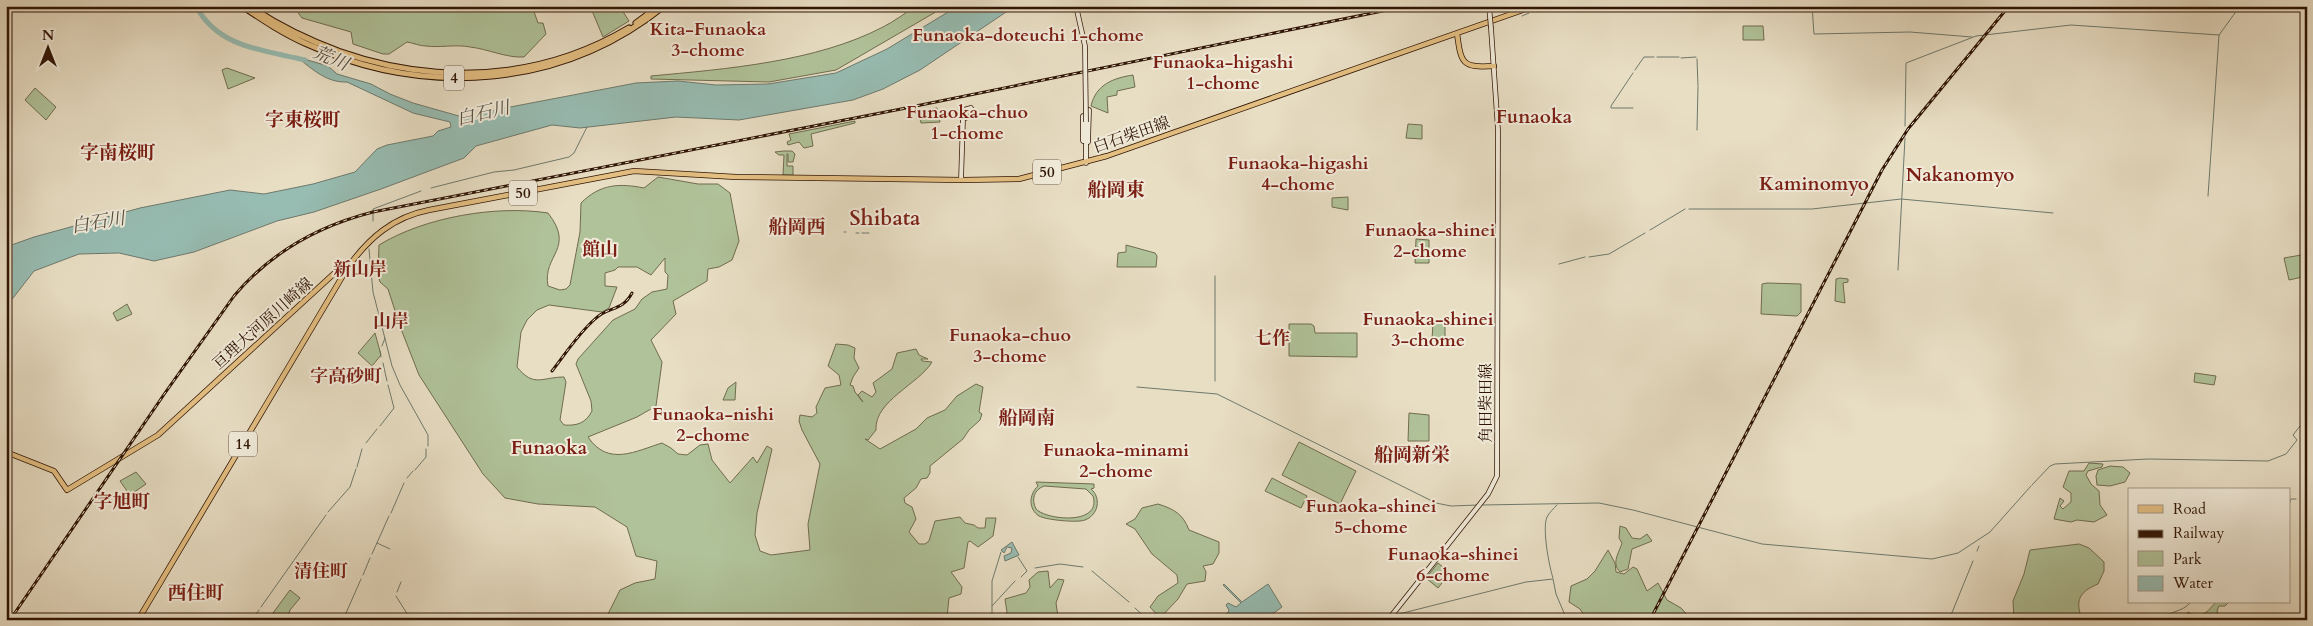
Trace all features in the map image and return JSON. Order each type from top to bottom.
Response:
[{"type":"highway","name":"4","points":[[242,6],[297,39],[346,59],[418,74],[469,78],[525,72],[568,61],[617,39],[664,6]]},
{"type":"highway","name":"4","points":[[249,6],[292,32],[340,52],[397,67],[454,74],[510,71],[562,58],[620,33],[659,6]]},
{"type":"main road","points":[[1076,6],[1086,46],[1086,163]]},
{"type":"main road","name":"角田柴田線","points":[[1398,620],[1392,615],[1493,487],[1497,472],[1498,130],[1489,6]]},
{"type":"main road","name":"白石柴田線","points":[[961,180],[1019,179],[1086,163],[1534,6]]},
{"type":"main road","points":[[1457,33],[1461,58],[1466,64],[1474,67],[1494,66]]},
{"type":"main road","points":[[1086,142],[1089,141],[1089,110]]},
{"type":"main road","points":[[1083,116],[1083,141],[1086,142]]},
{"type":"main road","points":[[961,180],[963,119]]},
{"type":"main road","name":"50","points":[[348,267],[376,235],[397,221],[414,214],[629,172],[654,171],[736,177],[961,180]]},
{"type":"main road","name":"亘理大河原川崎線","points":[[6,452],[54,471],[67,490],[158,435],[339,269],[348,267]]},
{"type":"main road","name":"亘理大河原川崎線","points":[[138,620],[348,267]]},
{"type":"green space","points":[[293,6],[532,6],[538,23],[543,23],[546,34],[524,57],[510,56],[464,46],[421,46],[407,42],[389,54],[383,54],[353,44],[351,32],[302,18]]},
{"type":"green space","points":[[590,6],[611,6],[616,9],[620,7],[629,21],[603,37]]},
{"type":"green space","points":[[916,6],[946,6],[836,70],[769,82],[651,79],[651,76],[740,67],[800,56],[857,39],[896,20]]},
{"type":"green space","points":[[1743,26],[1763,26],[1764,40],[1743,40]]},
{"type":"green space","points":[[227,68],[255,78],[228,89],[222,70]]},
{"type":"green space","points":[[1133,75],[1135,87],[1117,91],[1117,95],[1107,97],[1108,113],[1091,106],[1093,98],[1101,87],[1113,80]]},
{"type":"green space","points":[[35,88],[56,107],[46,120],[25,100]]},
{"type":"green space","points":[[937,108],[940,122],[921,123],[918,111]]},
{"type":"green space","points":[[855,121],[855,123],[811,134],[813,146],[804,148],[799,142],[788,145],[787,142],[791,140],[789,134]]},
{"type":"green space","points":[[1408,124],[1422,125],[1422,139],[1406,138]]},
{"type":"green space","points":[[792,151],[795,154],[793,162],[788,162],[787,154],[787,166],[793,166],[793,175],[783,175],[784,155],[779,155],[775,152]]},
{"type":"green space","points":[[658,177],[698,184],[718,184],[730,193],[739,241],[732,260],[719,267],[708,269],[707,281],[673,301],[676,314],[651,340],[662,362],[656,406],[637,417],[588,437],[604,452],[613,454],[632,453],[662,443],[678,454],[687,455],[700,445],[708,444],[712,460],[730,483],[753,457],[757,463],[767,446],[772,449],[757,513],[755,535],[760,551],[771,555],[810,550],[808,524],[820,464],[799,421],[800,415],[812,417],[817,413],[816,407],[825,388],[841,385],[839,375],[828,366],[836,344],[855,348],[854,358],[859,368],[850,385],[853,386],[855,392],[863,402],[858,395],[862,391],[872,397],[876,392],[873,383],[892,369],[897,353],[916,349],[919,355],[928,359],[921,359],[922,361],[932,362],[926,370],[898,393],[882,410],[877,420],[876,430],[868,440],[865,439],[880,449],[916,429],[927,418],[945,410],[957,396],[976,384],[983,387],[979,412],[982,414],[980,420],[969,430],[963,439],[930,466],[930,473],[927,478],[921,479],[916,488],[904,498],[905,503],[912,507],[916,519],[909,532],[919,544],[925,544],[929,541],[935,521],[960,517],[965,523],[978,528],[985,528],[986,518],[996,518],[993,536],[978,547],[970,541],[968,542],[964,568],[951,572],[962,587],[961,594],[949,598],[947,617],[935,620],[605,620],[620,590],[635,583],[655,579],[657,561],[636,556],[627,527],[595,507],[538,504],[505,498],[483,474],[419,375],[388,289],[380,282],[378,274],[379,245],[397,235],[439,220],[484,212],[528,211],[548,213],[556,225],[559,244],[549,267],[547,275],[548,286],[560,290],[566,289],[570,285],[580,232],[581,203],[595,192],[610,187],[644,188]],"holes":[[[665,258],[665,272],[668,275],[667,289],[652,292],[642,299],[635,309],[613,320],[578,359],[576,364],[591,401],[592,411],[581,423],[564,425],[560,420],[566,382],[564,377],[534,379],[528,377],[517,367],[521,332],[527,320],[537,310],[549,305],[602,312],[609,308],[617,287],[605,286],[605,273],[618,267],[637,267],[651,275]]]},
{"type":"green space","points":[[1348,197],[1348,210],[1332,207],[1332,198]]},
{"type":"green space","points":[[1416,239],[1429,240],[1429,263],[1415,263]]},
{"type":"green space","points":[[1126,245],[1155,253],[1157,256],[1156,267],[1117,267],[1118,253],[1126,252]]},
{"type":"green space","points":[[2307,254],[2307,276],[2289,280],[2284,258]]},
{"type":"green space","points":[[1836,279],[1848,279],[1848,282],[1843,283],[1845,303],[1835,301]]},
{"type":"green space","points":[[1762,284],[1801,284],[1801,312],[1797,316],[1761,314]]},
{"type":"green space","points":[[127,304],[132,314],[117,321],[113,313]]},
{"type":"green space","points":[[1433,323],[1445,323],[1445,339],[1432,339]]},
{"type":"green space","points":[[1289,324],[1311,324],[1314,326],[1315,333],[1357,333],[1357,357],[1289,356]]},
{"type":"green space","points":[[375,333],[381,355],[372,366],[358,353]]},
{"type":"green space","points":[[2195,373],[2216,376],[2214,385],[2194,382]]},
{"type":"green space","points":[[736,382],[735,400],[723,400],[728,388]]},
{"type":"green space","points":[[1409,413],[1429,415],[1429,441],[1408,441]]},
{"type":"green space","points":[[1299,442],[1356,471],[1340,504],[1282,475]]},
{"type":"green space","points":[[2089,463],[2103,464],[2102,467],[2088,471],[2086,475],[2091,484],[2099,491],[2100,505],[2107,515],[2094,522],[2077,520],[2071,522],[2054,519],[2060,498],[2064,501],[2060,506],[2063,509],[2071,502],[2071,493],[2063,487],[2069,471],[2084,471]]},
{"type":"green space","points":[[2110,466],[2123,467],[2130,473],[2125,482],[2110,486],[2097,485],[2096,476],[2098,470]]},
{"type":"green space","points":[[136,472],[146,484],[130,495],[120,481]]},
{"type":"green space","points":[[1272,478],[1307,496],[1301,508],[1265,491]]},
{"type":"green space","points":[[1036,482],[1094,484],[1094,488],[1091,489],[1096,496],[1097,503],[1094,513],[1081,521],[1062,521],[1039,516],[1031,506],[1031,497],[1038,486]],"holes":[[[1044,486],[1086,489],[1093,496],[1094,506],[1082,516],[1072,518],[1050,516],[1036,509],[1034,505],[1034,495]]]},
{"type":"green space","points":[[1158,504],[1177,513],[1184,520],[1189,530],[1219,542],[1219,553],[1213,564],[1203,566],[1206,572],[1205,581],[1187,584],[1178,599],[1160,618],[1150,607],[1158,596],[1178,583],[1177,575],[1152,554],[1135,529],[1126,524],[1135,519],[1142,508]]},
{"type":"green space","points":[[1620,526],[1626,528],[1632,538],[1640,539],[1647,534],[1652,541],[1632,549],[1628,569],[1620,572],[1617,569],[1616,562],[1622,543],[1619,538]]},
{"type":"green space","points":[[2079,544],[2089,548],[2104,562],[2104,571],[2098,584],[2087,590],[2080,598],[2079,607],[2082,620],[2014,620],[2013,601],[2024,574],[2030,550]]},
{"type":"green space","points":[[1608,550],[1615,563],[1616,572],[1624,574],[1633,567],[1637,569],[1647,591],[1658,583],[1667,600],[1681,608],[1692,620],[1587,620],[1580,609],[1569,602],[1571,586],[1587,579],[1595,571]]},
{"type":"green space","points":[[1438,563],[1450,573],[1438,588],[1426,578]]},
{"type":"green space","points":[[1048,571],[1050,588],[1058,579],[1064,580],[1056,603],[1058,617],[1054,620],[1003,620],[1007,612],[1005,599],[1026,593],[1030,587],[1029,580],[1038,572]]},
{"type":"green space","points":[[290,590],[300,598],[290,610],[287,620],[278,620],[273,616],[273,613]]},
{"type":"green space","points":[[2214,604],[2227,604],[2219,606],[2217,611],[2219,620],[2184,620],[2188,612],[2197,616],[2207,611]]},
{"type":"water","name":"白石川","points":[[958,6],[1015,6],[920,70],[883,89],[853,100],[739,120],[676,117],[580,128],[552,125],[476,146],[464,158],[314,212],[277,221],[194,252],[154,261],[119,253],[79,254],[34,271],[6,307],[6,247],[34,237],[140,208],[230,190],[264,194],[313,184],[355,172],[377,149],[387,145],[433,136],[438,131],[451,127],[450,122],[413,113],[347,82],[326,78],[297,57],[328,66],[337,74],[371,84],[413,103],[466,118],[477,118],[484,112],[636,83],[678,81],[716,85],[768,84],[836,73],[887,49]]},
{"type":"water","points":[[1012,542],[1019,555],[1005,561],[1004,556],[1011,553],[1012,548],[1007,547],[1004,553],[1001,550]]},
{"type":"water","points":[[1224,584],[1242,602],[1268,584],[1282,607],[1264,620],[1221,620],[1228,613],[1229,610],[1226,605],[1228,603],[1236,607],[1241,603]]},
{"type":"waterway","name":"荒川","points":[[196,6],[205,20],[229,39],[258,50],[305,60]]},
{"type":"waterway","points":[[1545,7],[1549,6]]},
{"type":"waterway","points":[[1812,6],[1814,34],[1910,32],[1972,37]]},
{"type":"waterway","points":[[2162,6],[2233,11]]},
{"type":"waterway","points":[[2208,196],[2219,35],[2240,6]]},
{"type":"waterway","points":[[1533,11],[1540,9]]},
{"type":"waterway","points":[[1522,16],[1529,13]]},
{"type":"waterway","points":[[1905,126],[1906,63],[1976,36],[2071,25],[2219,35]]},
{"type":"waterway","points":[[1635,70],[1644,57],[1654,57]]},
{"type":"waterway","points":[[1657,57],[1679,57]]},
{"type":"waterway","points":[[1681,58],[1696,57]]},
{"type":"waterway","points":[[1697,59],[1698,86]]},
{"type":"waterway","points":[[1633,73],[1611,106],[1611,108],[1633,108]]},
{"type":"waterway","points":[[1697,130],[1698,87]]},
{"type":"waterway","points":[[431,188],[494,172],[514,170],[569,157],[574,153],[587,127]]},
{"type":"waterway","points":[[1898,270],[1905,138]]},
{"type":"waterway","points":[[373,221],[373,209],[421,191]]},
{"type":"waterway","points":[[1689,209],[1812,209],[1901,199],[2053,213]]},
{"type":"waterway","points":[[1650,230],[1685,209]]},
{"type":"waterway","points":[[1589,257],[1609,254],[1645,233]]},
{"type":"waterway","points":[[369,249],[373,292],[392,366],[400,385],[428,435],[428,446]]},
{"type":"waterway","points":[[1559,264],[1585,257]]},
{"type":"waterway","points":[[1215,276],[1215,381]]},
{"type":"waterway","points":[[382,346],[385,338]]},
{"type":"waterway","points":[[380,351],[381,357]]},
{"type":"waterway","points":[[383,363],[387,381]]},
{"type":"waterway","points":[[380,426],[394,408],[388,385]]},
{"type":"waterway","points":[[1137,387],[1217,394],[1436,503],[1451,506],[1478,505]]},
{"type":"waterway","points":[[2032,485],[2050,466],[2055,464],[2148,459],[2268,461],[2286,454],[2297,440],[2293,435],[2300,426],[2307,422]]},
{"type":"waterway","points":[[366,443],[377,429]]},
{"type":"waterway","points":[[357,467],[362,449]]},
{"type":"waterway","points":[[415,470],[426,457],[426,449]]},
{"type":"waterway","points":[[328,512],[350,487],[356,469]]},
{"type":"waterway","points":[[407,478],[413,471]]},
{"type":"waterway","points":[[391,513],[404,483]]},
{"type":"waterway","points":[[1482,505],[1599,503],[1633,510],[1762,544],[1932,559],[1958,553],[1990,532],[2031,486]]},
{"type":"waterway","points":[[2290,502],[2291,499],[2296,499]]},
{"type":"waterway","points":[[1553,578],[1545,529],[1548,515],[1557,505]]},
{"type":"waterway","points":[[261,607],[326,515]]},
{"type":"waterway","points":[[372,554],[389,516]]},
{"type":"waterway","points":[[377,543],[390,549]]},
{"type":"waterway","points":[[1977,551],[1979,546]]},
{"type":"waterway","points":[[992,615],[992,581],[1001,552]]},
{"type":"waterway","points":[[1018,557],[1027,571],[1021,577]]},
{"type":"waterway","points":[[363,575],[370,558]]},
{"type":"waterway","points":[[1949,620],[1973,561]]},
{"type":"waterway","points":[[1035,568],[1060,564],[1083,567]]},
{"type":"waterway","points":[[1092,571],[1129,602]]},
{"type":"waterway","points":[[343,620],[361,579]]},
{"type":"waterway","points":[[1399,614],[1526,582],[1553,579],[1556,594],[1567,620]]},
{"type":"waterway","points":[[992,606],[1015,581]]},
{"type":"waterway","points":[[397,592],[401,582]]},
{"type":"waterway","points":[[396,596],[411,620]]},
{"type":"waterway","points":[[2161,620],[2189,604]]},
{"type":"waterway","points":[[1135,608],[1148,620]]},
{"type":"waterway","points":[[252,620],[259,610]]},
{"type":"railway","points":[[10,620],[165,393],[234,296],[248,280],[280,254],[315,233],[333,225],[373,212],[901,109],[1407,6]]},
{"type":"railway","points":[[1650,620],[1882,170],[1908,129],[2009,6]]},
{"type":"railway","points":[[552,371],[589,325],[600,315],[624,303],[632,293]]},
{"type":"district","name":"Funaoka-doteuchi 1-chome","points":[[1028,35]]},
{"type":"district","name":"Kita-Funaoka 3-chome","points":[[708,39]]},
{"type":"district","name":"Funaoka-higashi 1-chome","points":[[1223,72]]},
{"type":"district","name":"Funaoka","points":[[1534,116]]},
{"type":"district","name":"字東桜町","points":[[303,119]]},
{"type":"district","name":"Funaoka-chuo 1-chome","points":[[967,122]]},
{"type":"district","name":"字南桜町","points":[[118,152]]},
{"type":"district","name":"Funaoka-higashi 4-chome","points":[[1298,173]]},
{"type":"district","name":"Nakanomyo","points":[[1960,174]]},
{"type":"district","name":"Kaminomyo","points":[[1814,183]]},
{"type":"district","name":"船岡東","points":[[1116,189]]},
{"type":"district","name":"Shibata","points":[[885,218]]},
{"type":"district","name":"船岡西","points":[[797,226]]},
{"type":"district","name":"Funaoka-shinei 2-chome","points":[[1430,240]]},
{"type":"district","name":"館山","points":[[600,249]]},
{"type":"district","name":"新山岸","points":[[360,269]]},
{"type":"district","name":"山岸","points":[[391,321]]},
{"type":"district","name":"Funaoka-shinei 3-chome","points":[[1428,329]]},
{"type":"district","name":"七作","points":[[1272,338]]},
{"type":"district","name":"Funaoka-chuo 3-chome","points":[[1010,345]]},
{"type":"district","name":"字高砂町","points":[[346,376]]},
{"type":"district","name":"船岡南","points":[[1027,417]]},
{"type":"district","name":"Funaoka-nishi 2-chome","points":[[713,424]]},
{"type":"district","name":"Funaoka","points":[[549,447]]},
{"type":"district","name":"船岡新栄","points":[[1412,454]]},
{"type":"district","name":"Funaoka-minami 2-chome","points":[[1116,460]]},
{"type":"district","name":"字旭町","points":[[122,501]]},
{"type":"district","name":"Funaoka-shinei 5-chome","points":[[1371,516]]},
{"type":"district","name":"Funaoka-shinei 6-chome","points":[[1453,564]]},
{"type":"district","name":"清住町","points":[[321,571]]},
{"type":"district","name":"西住町","points":[[196,592]]}]
